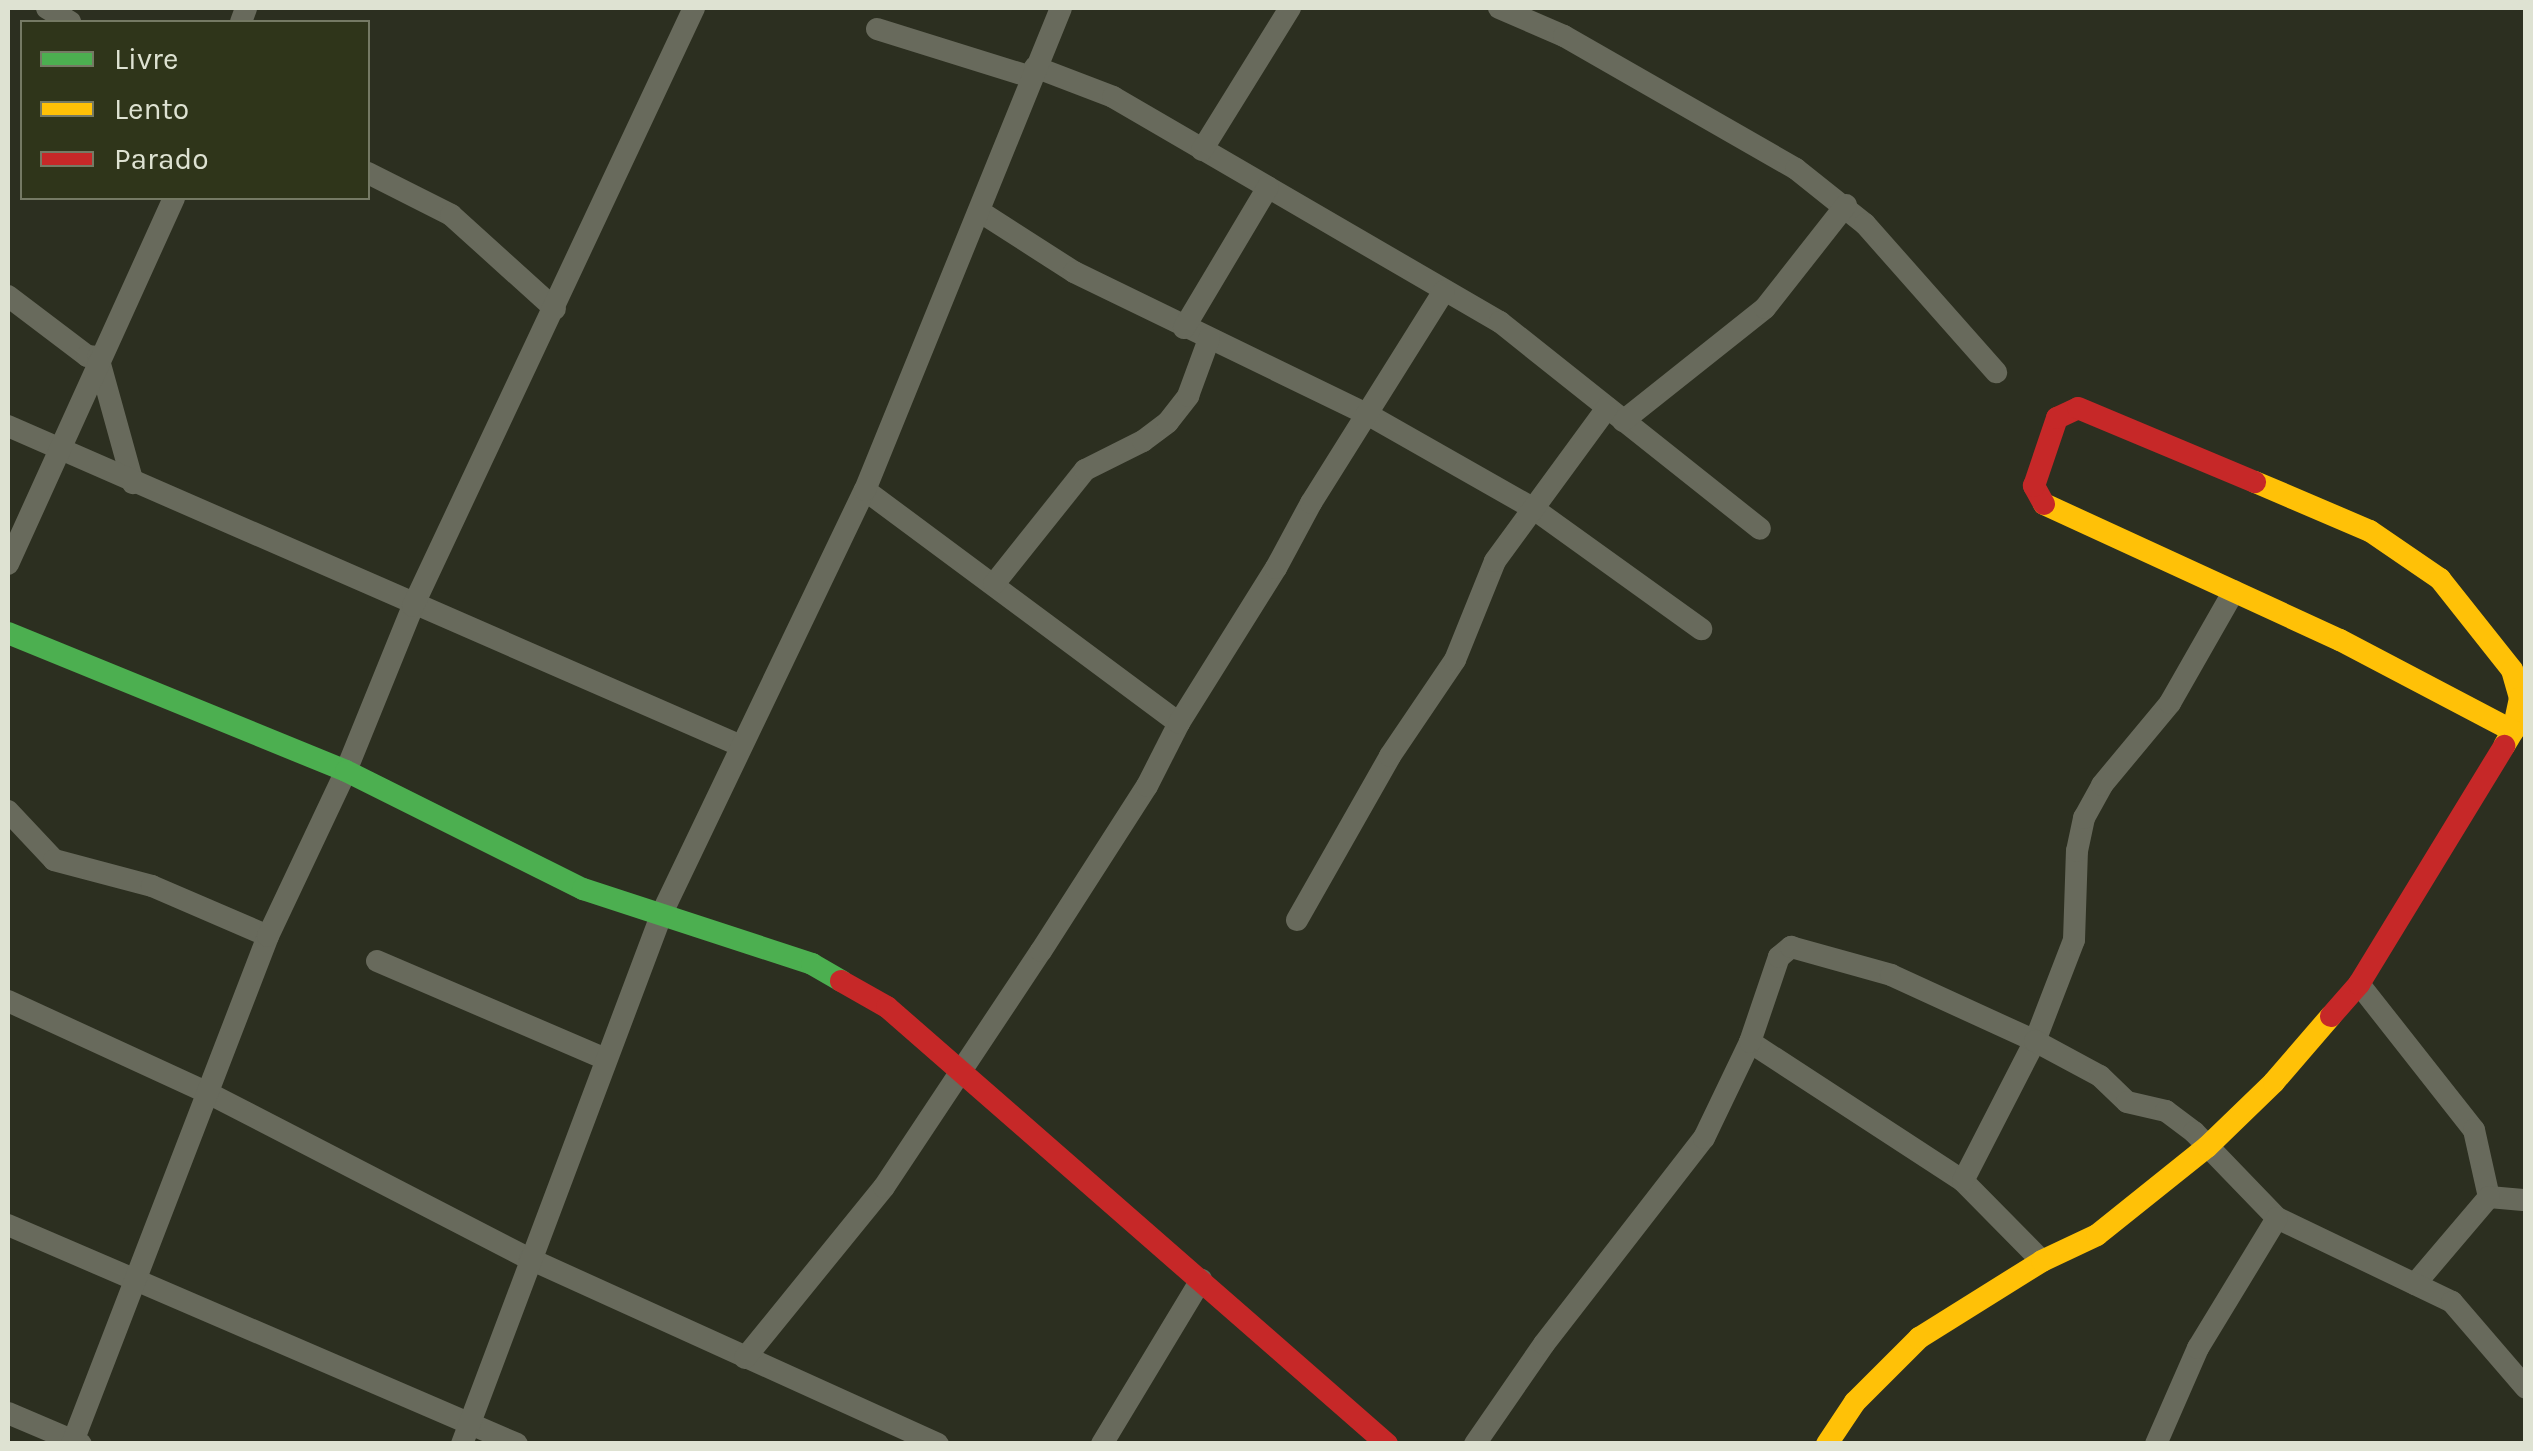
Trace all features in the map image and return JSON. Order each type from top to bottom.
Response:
[{"type":"street","points":[[8,1413],[75,1442],[268,936],[346,772],[413,606],[694,8]]},
{"type":"street","points":[[466,1434],[662,913],[865,490],[1062,8]]},
{"type":"street","points":[[1202,150],[1290,8]]},
{"type":"street","points":[[1498,8],[1564,36],[1796,169],[1846,205],[1996,372]]},
{"type":"street","points":[[878,29],[1112,96],[1500,322],[1760,529]]},
{"type":"street","points":[[370,174],[451,215],[555,309]]},
{"type":"street","points":[[1184,328],[1268,187]]},
{"type":"street","points":[[8,564],[98,357],[173,200]]},
{"type":"street","points":[[1297,920],[1390,756],[1455,660],[1495,560],[1534,509],[1615,414],[1765,308],[1846,205]]},
{"type":"street","points":[[979,211],[1074,272],[1367,414],[1534,509],[1701,629]]},
{"type":"street","points":[[745,1358],[854,1228],[962,1069],[1136,802],[1179,723],[1444,291]]},
{"type":"street","points":[[8,296],[87,356],[98,357]]},
{"type":"street","points":[[994,584],[1086,470],[1143,441],[1168,422],[1188,396],[1209,340]]},
{"type":"street","points":[[98,357],[132,483]]},
{"type":"street","points":[[1827,1444],[1855,1402],[1919,1338],[2042,1261],[2097,1235],[2207,1146],[2274,1082],[2360,984],[2513,731],[2520,698],[2512,670],[2440,579],[2406,553],[2370,531],[2078,408],[2058,418],[2034,486],[2040,503],[2405,672],[2513,731]]},
{"type":"street","points":[[8,426],[741,746]]},
{"type":"street","points":[[865,490],[994,584],[1069,646],[1179,723]]},
{"type":"street","points":[[1963,1182],[2034,1041],[2074,940],[2077,851],[2084,818],[2102,785],[2170,702],[2234,590]]},
{"type":"street","points":[[8,632],[346,772],[583,889],[812,964],[887,1007],[1387,1444]]},
{"type":"street","points":[[8,812],[54,860],[152,886],[268,936]]},
{"type":"street","points":[[1475,1444],[1544,1344],[1704,1138],[1750,1042],[1779,957],[1791,947],[1891,975],[2100,1076],[2127,1102],[2166,1111],[2207,1146],[2277,1218],[2452,1302],[2526,1388]]},
{"type":"street","points":[[377,961],[606,1059]]},
{"type":"street","points":[[2360,984],[2474,1130],[2489,1197]]},
{"type":"street","points":[[8,1001],[210,1094],[530,1259],[938,1444]]},
{"type":"street","points":[[1750,1042],[1963,1182],[2042,1261]]},
{"type":"street","points":[[2489,1197],[2526,1200]]},
{"type":"street","points":[[2414,1284],[2489,1197]]},
{"type":"street","points":[[2156,1444],[2198,1348],[2277,1218]]},
{"type":"street","points":[[8,1225],[137,1277],[466,1434],[518,1444]]},
{"type":"street","points":[[1102,1444],[1201,1280]]},
{"type":"traffic: fast","points":[[8,633],[346,771],[583,889],[812,964],[841,981]]},
{"type":"traffic: slow","points":[[2255,482],[2370,531],[2440,579],[2512,670],[2520,698],[2513,731],[2504,746]]},
{"type":"traffic: slow","points":[[2044,504],[2340,640],[2513,731]]},
{"type":"traffic: slow","points":[[1827,1444],[1855,1402],[1919,1338],[2042,1261],[2097,1235],[2207,1147],[2274,1082],[2331,1016]]},
{"type":"traffic: jam","points":[[2044,504],[2034,486],[2057,418],[2078,408],[2255,482]]},
{"type":"traffic: jam","points":[[2331,1016],[2359,984],[2504,746]]},
{"type":"traffic: jam","points":[[841,981],[887,1007],[1387,1444]]}]
